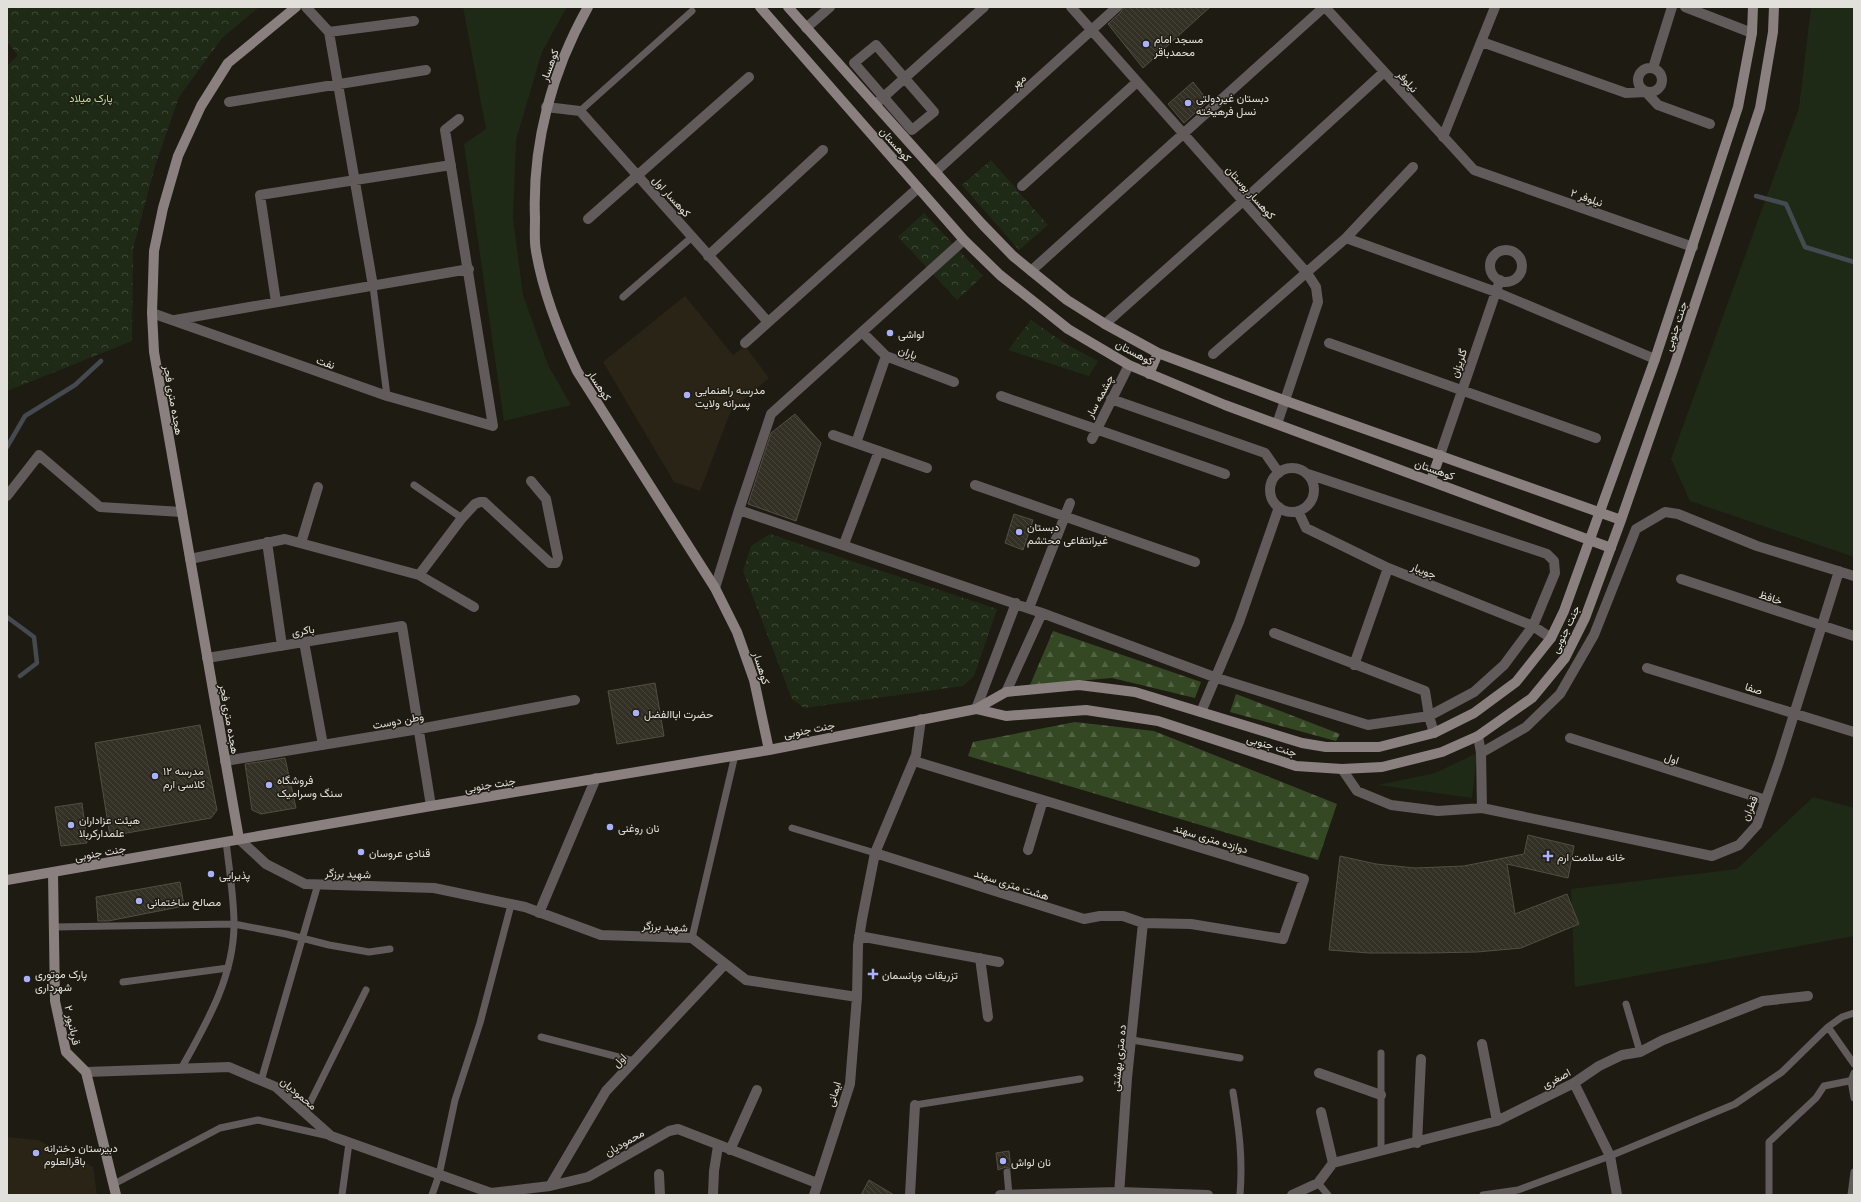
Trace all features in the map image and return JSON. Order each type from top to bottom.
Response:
[{"type":"main road","name":"هجده متری فجر","points":[[238,839],[154,352],[152,313],[154,251],[163,208],[178,156],[201,106],[228,63],[296,7]]},
{"type":"main road","name":"کوهسار","points":[[588,7],[574,31],[546,107],[538,147],[534,198],[536,251],[548,299],[564,344],[578,371],[715,588],[737,632],[754,680],[768,750]]},
{"type":"main road","name":"کوهستان","points":[[760,7],[964,240],[1000,274],[1068,329],[1149,374],[1225,405],[1431,480],[1611,548]]},
{"type":"main road","name":"کوهستان","points":[[788,7],[935,172],[1013,256],[1067,300],[1105,324],[1158,353],[1286,401],[1621,520]]},
{"type":"main road","name":"جنت جنوبی","points":[[7,880],[431,806],[768,750],[976,709],[1006,692],[1079,685],[1134,692],[1302,743],[1326,747],[1379,747],[1434,733],[1474,713],[1516,682],[1551,638],[1564,611],[1591,540],[1655,359],[1738,107],[1752,33],[1753,7]]},
{"type":"main road","name":"جنت جنوبی","points":[[976,709],[1006,716],[1086,710],[1158,721],[1296,766],[1342,769],[1390,765],[1442,752],[1478,736],[1532,698],[1565,658],[1585,618],[1621,520],[1675,364],[1760,108],[1773,32],[1774,7]]},
{"type":"main road","points":[[1149,374],[1158,353]]},
{"type":"main road","points":[[1431,480],[1440,455]]},
{"type":"main road","name":"قربانپور ۲","points":[[53,873],[55,1001],[66,1052],[86,1072]]},
{"type":"main road","points":[[86,1072],[116,1195]]},
{"type":"street","points":[[306,7],[329,32],[374,286]]},
{"type":"street","points":[[806,28],[830,7]]},
{"type":"street","points":[[875,105],[984,7]]},
{"type":"street","name":"کوهسار بوستان","points":[[1071,7],[1307,273],[1316,287],[1318,302],[1286,401],[1277,424]]},
{"type":"street","name":"مهر","points":[[935,172],[1117,7]]},
{"type":"street","points":[[1032,271],[1325,7]]},
{"type":"street","name":"نیلوفر","points":[[1325,7],[1474,170]]},
{"type":"street","points":[[1443,137],[1495,7]]},
{"type":"street","points":[[1653,68],[1672,7]]},
{"type":"street","points":[[1685,7],[1752,33]]},
{"type":"street","points":[[329,32],[414,21]]},
{"type":"street","points":[[1482,42],[1626,93],[1646,92],[1656,91],[1661,85],[1662,78],[1660,72],[1653,68],[1646,69],[1640,73],[1638,80],[1640,87],[1646,92],[1658,105],[1710,124]]},
{"type":"street","points":[[876,45],[904,78],[934,112],[912,130],[854,63],[876,45]]},
{"type":"street","points":[[229,102],[426,70]]},
{"type":"street","points":[[1105,324],[1243,201],[1384,72]]},
{"type":"street","points":[[588,219],[749,78]]},
{"type":"street","points":[[1022,186],[1137,82]]},
{"type":"street","points":[[546,107],[580,111]]},
{"type":"street","name":"کوهسار اول","points":[[580,111],[768,322]]},
{"type":"street","points":[[173,320],[469,269],[445,130],[459,119]]},
{"type":"street","points":[[708,256],[823,150]]},
{"type":"street","points":[[276,302],[260,194],[451,165]]},
{"type":"street","points":[[1213,354],[1346,238],[1413,167]]},
{"type":"street","name":"نیلوفر ۲","points":[[1474,170],[1693,247]]},
{"type":"street","points":[[745,343],[918,188]]},
{"type":"street","points":[[1346,238],[1496,292],[1655,359]]},
{"type":"street","points":[[715,588],[771,414],[964,240]]},
{"type":"street","name":"نفت","points":[[152,313],[387,396],[494,426],[469,269]]},
{"type":"street","name":"گلریزان","points":[[1440,455],[1500,280]]},
{"type":"street","name":"یاران","points":[[862,332],[886,356],[954,382]]},
{"type":"street","points":[[1329,343],[1596,438]]},
{"type":"street","points":[[856,443],[886,356]]},
{"type":"street","name":"چشمه سار","points":[[1092,439],[1095,429],[1129,364]]},
{"type":"street","points":[[1001,396],[1225,474]]},
{"type":"street","points":[[1111,399],[1265,453],[1279,473]]},
{"type":"street","points":[[833,435],[926,468]]},
{"type":"street","points":[[844,544],[879,451]]},
{"type":"street","points":[[7,496],[39,455],[100,507],[182,512]]},
{"type":"street","points":[[739,510],[844,544],[1042,612],[1217,678],[1368,725],[1429,716],[1474,692],[1504,665],[1533,626],[1555,573],[1554,561],[1547,554],[1308,474],[1298,468],[1286,469],[1279,473],[1271,484],[1271,496],[1279,507],[1287,511],[1298,511],[1308,505],[1314,495],[1313,484],[1308,474]]},
{"type":"street","points":[[419,575],[462,518],[475,504],[480,502],[484,502],[550,563],[556,562],[558,558],[546,499],[531,481]]},
{"type":"street","points":[[975,485],[1195,562]]},
{"type":"street","points":[[300,543],[318,486]]},
{"type":"street","points":[[1029,608],[1066,517],[1070,503]]},
{"type":"street","points":[[1201,712],[1217,678],[1239,622],[1279,507]]},
{"type":"street","name":"جویبار","points":[[1298,511],[1306,528],[1388,568],[1533,626],[1551,638]]},
{"type":"street","points":[[1481,753],[1526,728],[1560,694],[1594,635],[1636,529],[1652,518],[1665,512],[1678,514],[1757,546],[1854,576]]},
{"type":"street","points":[[190,559],[284,539],[419,575],[474,607]]},
{"type":"street","points":[[267,542],[282,646]]},
{"type":"street","points":[[1354,665],[1388,568]]},
{"type":"street","name":"قطران","points":[[1342,769],[1357,791],[1391,805],[1438,811],[1482,808],[1712,856],[1739,845],[1757,825],[1840,571]]},
{"type":"street","name":"خافظ","points":[[1681,580],[1822,627],[1854,636]]},
{"type":"street","points":[[976,709],[1016,603]]},
{"type":"street","points":[[1006,692],[1042,612]]},
{"type":"street","name":"باکری","points":[[207,658],[402,626],[419,729]]},
{"type":"street","points":[[1274,633],[1354,665],[1426,691],[1429,716],[1434,733]]},
{"type":"street","points":[[304,642],[323,745]]},
{"type":"street","name":"صفا","points":[[1646,668],[1854,732]]},
{"type":"street","name":"وطن دوست","points":[[225,761],[419,729],[575,700]]},
{"type":"street","points":[[857,997],[859,936],[876,853],[914,761],[921,719]]},
{"type":"street","points":[[419,729],[431,806]]},
{"type":"street","points":[[1478,736],[1481,753],[1482,808]]},
{"type":"street","name":"اول","points":[[1570,738],[1766,800]]},
{"type":"street","name":"دوازده متری سهند","points":[[914,761],[1304,879],[1283,939],[1191,924],[1143,923]]},
{"type":"street","points":[[539,913],[596,778]]},
{"type":"street","points":[[1028,850],[1043,800]]},
{"type":"street","name":"شهید برزگر","points":[[238,839],[266,864],[305,884],[434,888],[511,905],[539,913],[601,935],[692,938],[746,980],[857,997]]},
{"type":"street","name":"هشت متری سهند","points":[[876,853],[1084,919],[1100,916],[1123,916],[1143,923]]},
{"type":"street","name":"ده متری بهشتی","points":[[1120,1193],[1127,1078],[1143,923]]},
{"type":"street","points":[[859,936],[999,962]]},
{"type":"street","points":[[980,958],[988,1017]]},
{"type":"street","name":"اول","points":[[550,1186],[606,1091],[725,964]]},
{"type":"street","name":"اصغری","points":[[1333,1163],[1497,1121],[1574,1083],[1599,1066],[1622,1055],[1640,1052],[1664,1040],[1763,1000],[1808,996]]},
{"type":"street","name":"ایمانی","points":[[814,1195],[850,1084],[857,997]]},
{"type":"street","points":[[1482,1044],[1497,1121]]},
{"type":"street","points":[[1417,1142],[1421,1059]]},
{"type":"street","name":"محمودیان","points":[[86,1072],[229,1067],[276,1087],[332,1136],[490,1193],[517,1193],[588,1177],[669,1131],[678,1129],[718,1146],[817,1183]]},
{"type":"street","points":[[1319,1074],[1381,1095]]},
{"type":"street","points":[[1574,1083],[1610,1156],[1617,1195]]},
{"type":"street","points":[[730,1150],[757,1090]]},
{"type":"street","points":[[910,1195],[915,1105]]},
{"type":"street","points":[[1292,1195],[1308,1191],[1318,1183],[1333,1163],[1321,1112]]},
{"type":"street","points":[[713,1195],[714,1171],[718,1146]]},
{"type":"street","points":[[659,1174],[660,1195]]},
{"type":"street","points":[[1006,1195],[1120,1193],[1208,1195]]},
{"type":"lane","points":[[580,111],[692,11]]},
{"type":"lane","points":[[623,297],[692,237]]},
{"type":"lane","points":[[374,286],[387,396]]},
{"type":"lane","points":[[414,485],[462,518]]},
{"type":"lane","points":[[692,938],[735,755]]},
{"type":"lane","points":[[792,828],[876,853]]},
{"type":"lane","points":[[181,1069],[211,1016],[228,968],[234,924],[226,842]]},
{"type":"lane","points":[[261,1081],[318,884]]},
{"type":"lane","points":[[432,1195],[439,1175],[455,1100],[480,1023],[511,905]]},
{"type":"lane","points":[[54,927],[234,924],[369,952],[390,949]]},
{"type":"lane","points":[[124,982],[228,968]]},
{"type":"lane","points":[[305,1113],[366,990]]},
{"type":"lane","points":[[1626,1004],[1640,1052]]},
{"type":"lane","points":[[1483,1195],[1518,1190],[1610,1156],[1735,1104],[1782,1072],[1828,1027],[1842,1017],[1854,1012]]},
{"type":"lane","points":[[1828,1027],[1854,1064]]},
{"type":"lane","points":[[541,1038],[634,1061]]},
{"type":"lane","points":[[1132,1040],[1240,1058]]},
{"type":"lane","points":[[1381,1052],[1381,1150]]},
{"type":"lane","points":[[1854,1073],[1854,1098]]},
{"type":"lane","points":[[915,1105],[1080,1079]]},
{"type":"lane","points":[[1768,1195],[1768,1142],[1816,1098],[1824,1086],[1853,1081]]},
{"type":"lane","points":[[1233,1092],[1241,1140],[1242,1170],[1240,1195]]},
{"type":"lane","points":[[114,1184],[220,1128],[258,1120],[332,1136]]},
{"type":"lane","points":[[342,1195],[349,1143]]},
{"type":"lane","points":[[1006,1195],[1007,1172]]},
{"type":"lane","points":[[1851,1195],[1854,1172]]},
{"type":"lane","points":[[1318,1183],[1328,1195]]},
{"type":"shaded area","name":"مدرسه راهنمایی پسرانه ولایت","points":[[685,296],[733,355],[745,346],[769,378],[731,411],[700,491],[674,482],[603,362]]},
{"type":"shaded area","name":"دبیرستان دخترانه باقرالعلوم","points":[[7,1137],[38,1140],[93,1167],[97,1195],[7,1195]]},
{"type":"green space","name":"پارک میلاد","points":[[7,7],[259,7],[222,38],[179,97],[155,166],[133,249],[132,341],[7,391],[7,66],[18,55],[7,42]]},
{"type":"green space","points":[[463,7],[567,7],[542,52],[516,140],[513,218],[523,295],[548,365],[571,405],[504,421],[464,144],[486,129]]},
{"type":"green space","points":[[1811,7],[1854,7],[1854,557],[1690,501],[1671,459],[1799,108]]},
{"type":"green space","points":[[991,160],[1048,225],[1019,250],[962,185]]},
{"type":"green space","points":[[924,213],[983,276],[957,300],[898,237]]},
{"type":"green space","points":[[1031,320],[1064,343],[1098,361],[1089,376],[1008,350]]},
{"type":"green space","points":[[770,534],[997,609],[974,676],[963,686],[804,708],[792,699],[743,571],[751,546]]},
{"type":"green space","points":[[1053,631],[1201,682],[1195,698],[1112,678],[1030,685]]},
{"type":"green space","points":[[1236,694],[1340,734],[1336,741],[1230,712]]},
{"type":"green space","points":[[1075,722],[1154,731],[1337,804],[1318,860],[968,756],[973,742]]},
{"type":"green space","points":[[1477,753],[1472,798],[1378,785],[1435,773]]},
{"type":"green space","points":[[1813,797],[1854,808],[1854,936],[1575,987],[1571,889],[1737,869]]},
{"type":"building","name":"مسجد امام محمدباقر","points":[[1123,7],[1210,7],[1143,68],[1108,24],[1121,12]]},
{"type":"building","name":"دبستان غیردولتی نسل فرهیخته","points":[[1193,82],[1208,101],[1184,123],[1168,104]]},
{"type":"building","points":[[795,414],[821,443],[796,521],[748,504],[771,433]]},
{"type":"building","name":"دبستان غیرانتفاعی محتشم","points":[[1014,514],[1033,520],[1023,550],[1005,543]]},
{"type":"building","name":"حضرت اباالفضل","points":[[655,683],[664,736],[617,744],[608,691]]},
{"type":"building","name":"مدرسه ۱۲ کلاسی ارم","points":[[200,725],[217,810],[211,818],[110,836],[95,743]]},
{"type":"building","name":"فروشگاه سنگ وسرامیک","points":[[285,758],[296,808],[261,814],[252,810],[245,764]]},
{"type":"building","name":"هیئت عزاداران علمدارکربلا","points":[[82,803],[87,843],[61,846],[55,807]]},
{"type":"building","points":[[1528,835],[1574,846],[1568,878],[1507,864],[1515,914],[1567,894],[1579,924],[1521,948],[1477,952],[1427,953],[1369,953],[1329,950],[1340,856],[1376,864],[1415,868],[1464,866],[1524,854]]},
{"type":"building","name":"مصالح ساختمانی","points":[[180,882],[184,906],[108,921],[98,921],[96,897]]},
{"type":"building","name":"نان لواش","points":[[1009,1151],[1011,1169],[1006,1167],[998,1170],[996,1153]]},
{"type":"building","points":[[869,1180],[894,1195],[861,1195]]},
{"type":"waterway","points":[[1756,196],[1786,204],[1805,247],[1854,262]]},
{"type":"waterway","points":[[7,447],[25,416],[75,385],[101,361]]},
{"type":"waterway","points":[[7,617],[34,637],[37,663],[20,676]]},
{"type":"place","name":"مسجد امام محمدباقر","points":[[1146,44]]},
{"type":"place","name":"دبستان غیردولتی نسل فرهیخته","points":[[1188,103]]},
{"type":"place","name":"لواشی","points":[[890,333]]},
{"type":"place","name":"مدرسه راهنمایی پسرانه ولایت","points":[[687,395]]},
{"type":"place","name":"دبستان غیرانتفاعی محتشم","points":[[1019,532]]},
{"type":"place","name":"حضرت اباالفضل","points":[[636,713]]},
{"type":"place","name":"مدرسه ۱۲ کلاسی ارم","points":[[155,776]]},
{"type":"place","name":"فروشگاه سنگ وسرامیک","points":[[269,785]]},
{"type":"place","name":"هیئت عزاداران علمدارکربلا","points":[[71,825]]},
{"type":"place","name":"نان روغنی","points":[[610,827]]},
{"type":"place","name":"قنادی عروسان","points":[[361,852]]},
{"type":"place","name":"خانه سلامت ارم","points":[[1548,856]]},
{"type":"place","name":"پذیرایی","points":[[211,874]]},
{"type":"place","name":"مصالح ساختمانی","points":[[139,901]]},
{"type":"place","name":"تزریقات وپانسمان","points":[[873,974]]},
{"type":"place","name":"پارک موتوری شهرداری","points":[[27,979]]},
{"type":"place","name":"دبیرستان دخترانه باقرالعلوم","points":[[36,1153]]},
{"type":"place","name":"نان لواش","points":[[1003,1161]]}]
